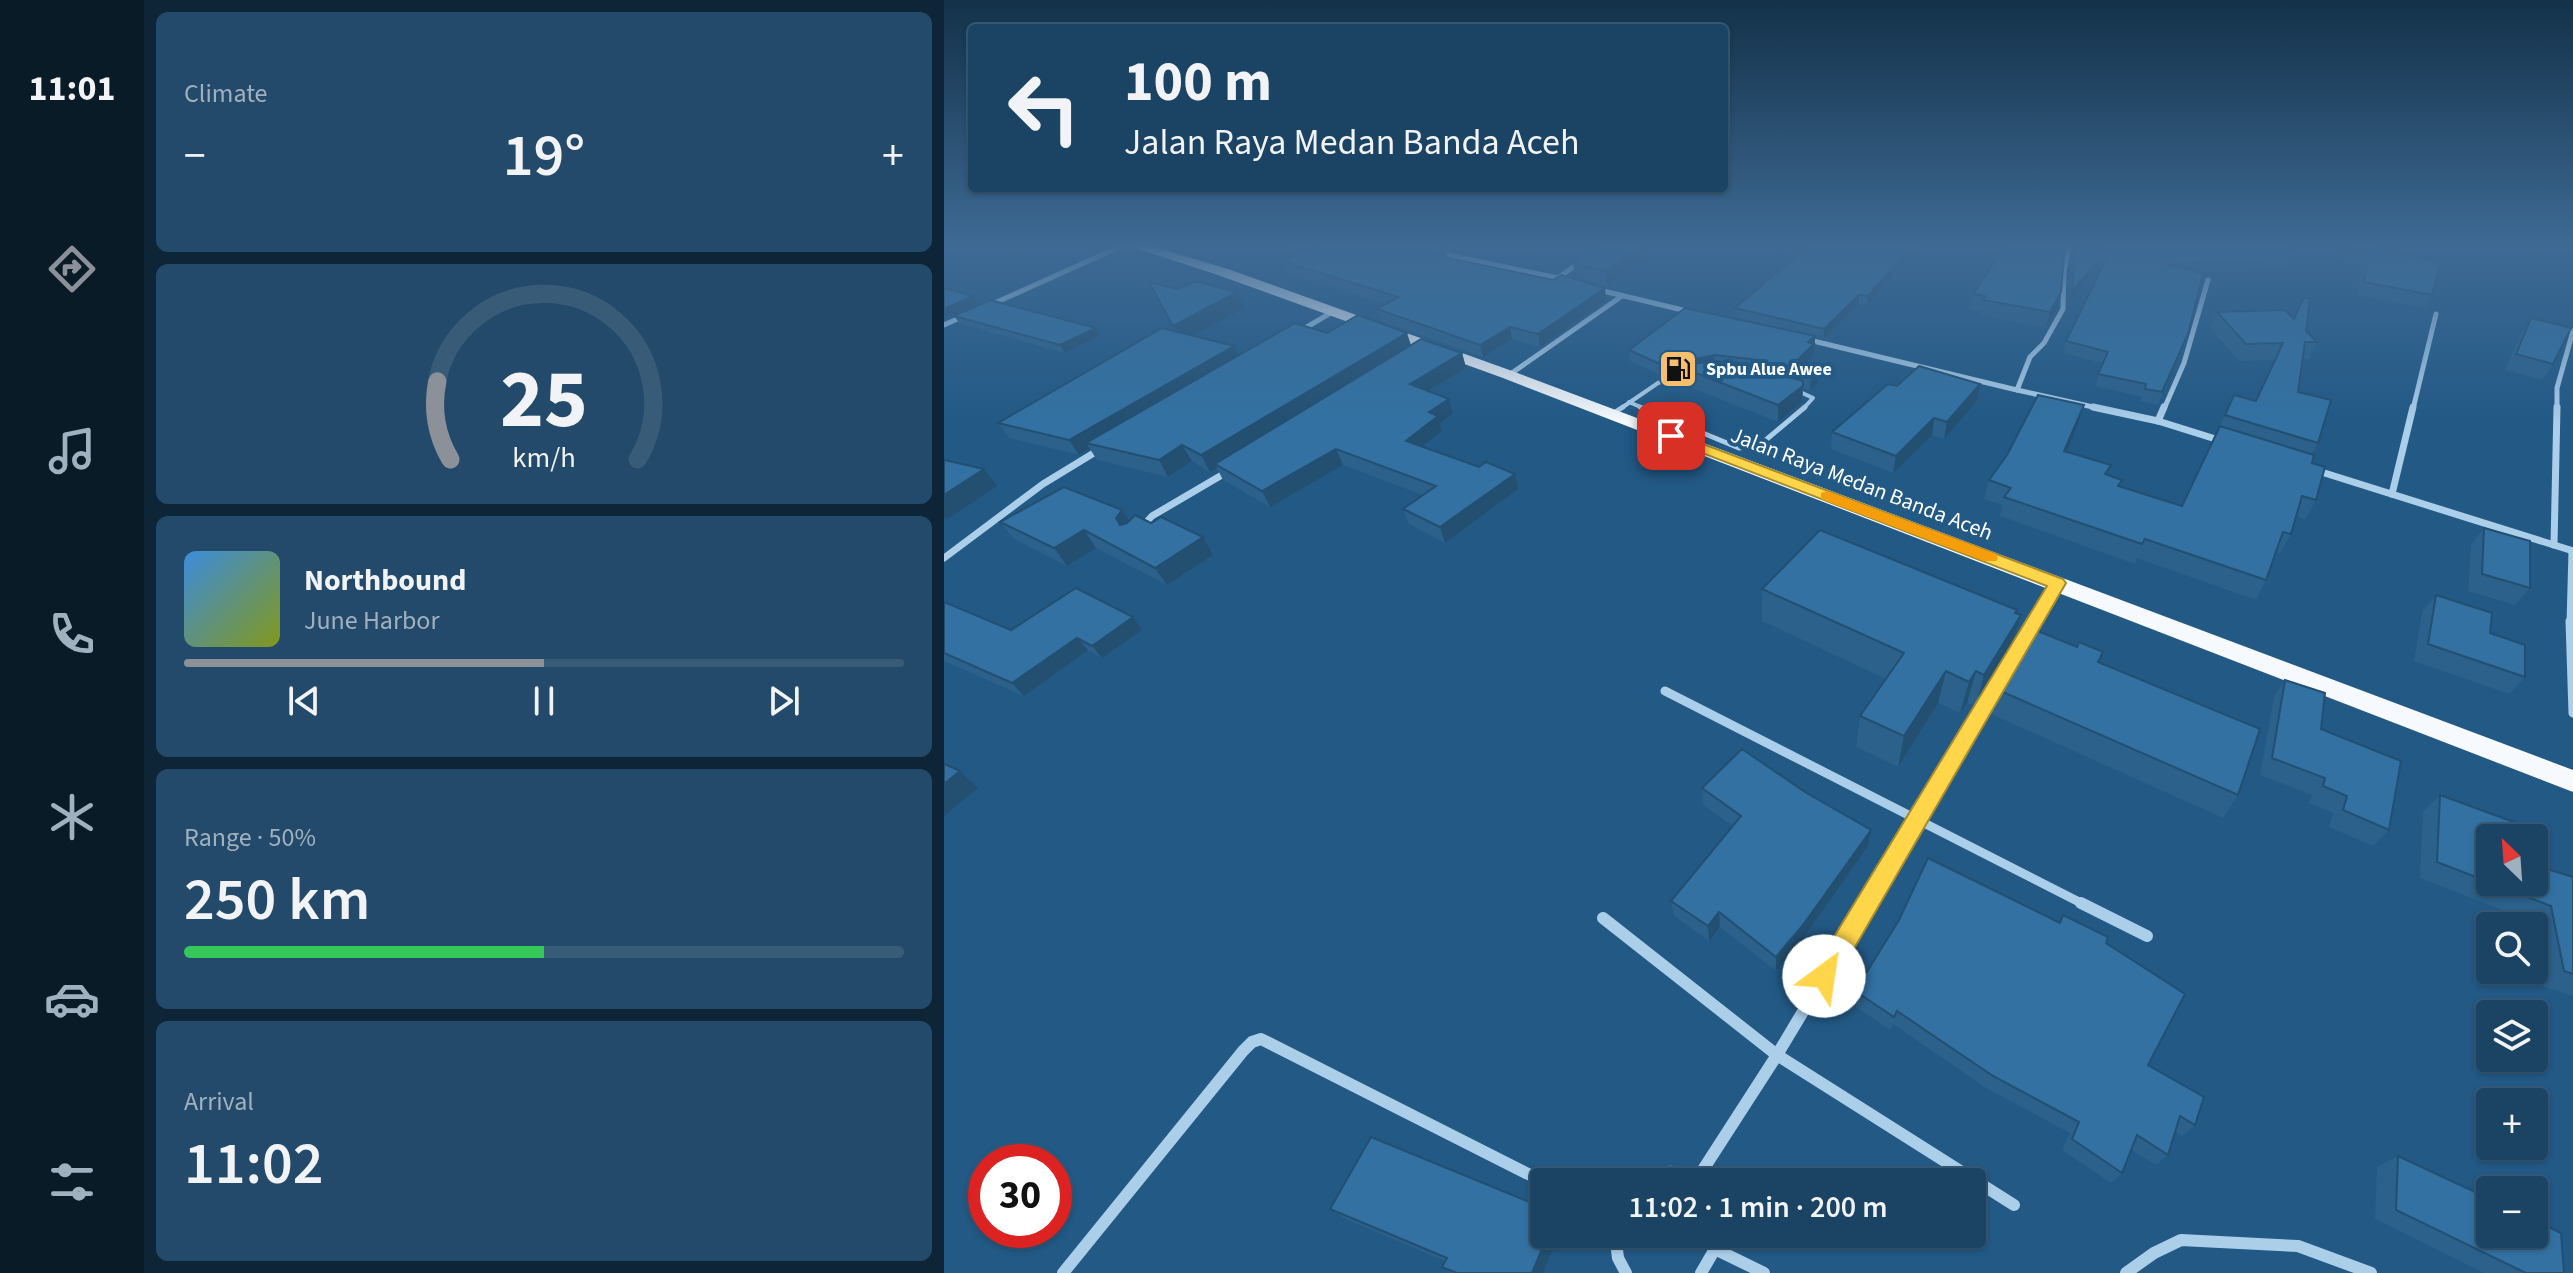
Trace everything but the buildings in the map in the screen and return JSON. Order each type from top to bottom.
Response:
[{"type":"highway","name":"Jalan Raya Medan Banda Aceh","points":[[1312,303],[1421,349],[1509,375],[2573,781]]},
{"type":"street","points":[[986,307],[994,303]]},
{"type":"street","points":[[1509,375],[1611,303]]},
{"type":"street","points":[[1653,303],[1702,315]]},
{"type":"street","points":[[2017,390],[2030,357],[2044,343],[2063,303]]},
{"type":"street","points":[[2158,421],[2184,363],[2201,303]]},
{"type":"street","points":[[1297,332],[1334,311]]},
{"type":"street","points":[[944,325],[972,313]]},
{"type":"street","points":[[2392,494],[2436,314]]},
{"type":"street","points":[[2554,545],[2558,466],[2557,388],[2573,331]]},
{"type":"street","points":[[1801,338],[2158,421],[2235,445]]},
{"type":"street","points":[[2561,371],[2573,374]]},
{"type":"street","points":[[944,558],[1043,484],[1111,443]]},
{"type":"street","points":[[2306,467],[2572,551],[2569,646],[2573,713]]},
{"type":"street","points":[[1134,536],[1152,516],[1229,471]]},
{"type":"street","points":[[1706,1168],[1777,1055],[2057,583]]},
{"type":"street","points":[[1665,691],[2147,936]]},
{"type":"street","points":[[1603,918],[1777,1055],[2014,1205]]},
{"type":"street","points":[[1063,1273],[1243,1051],[1252,1042],[1261,1039],[1530,1175]]},
{"type":"street","points":[[2126,1273],[2154,1253],[2181,1240],[2298,1246],[2371,1273]]},
{"type":"street","points":[[1617,1248],[1626,1273]]},
{"type":"street","points":[[1701,1273],[1715,1249],[1764,1273]]},
{"type":"lane","points":[[1612,414],[1658,383],[1691,372]]},
{"type":"lane","points":[[1629,402],[1739,448],[1752,448],[1811,402],[1813,398],[1794,389]]},
{"type":"slow traffic","points":[[1827,496],[1990,558]]},
{"type":"place","name":"Spbu Alue Awee","points":[[1678,369]]},
{"type":"route","points":[[1671,436],[2057,583],[1824,976]]}]
